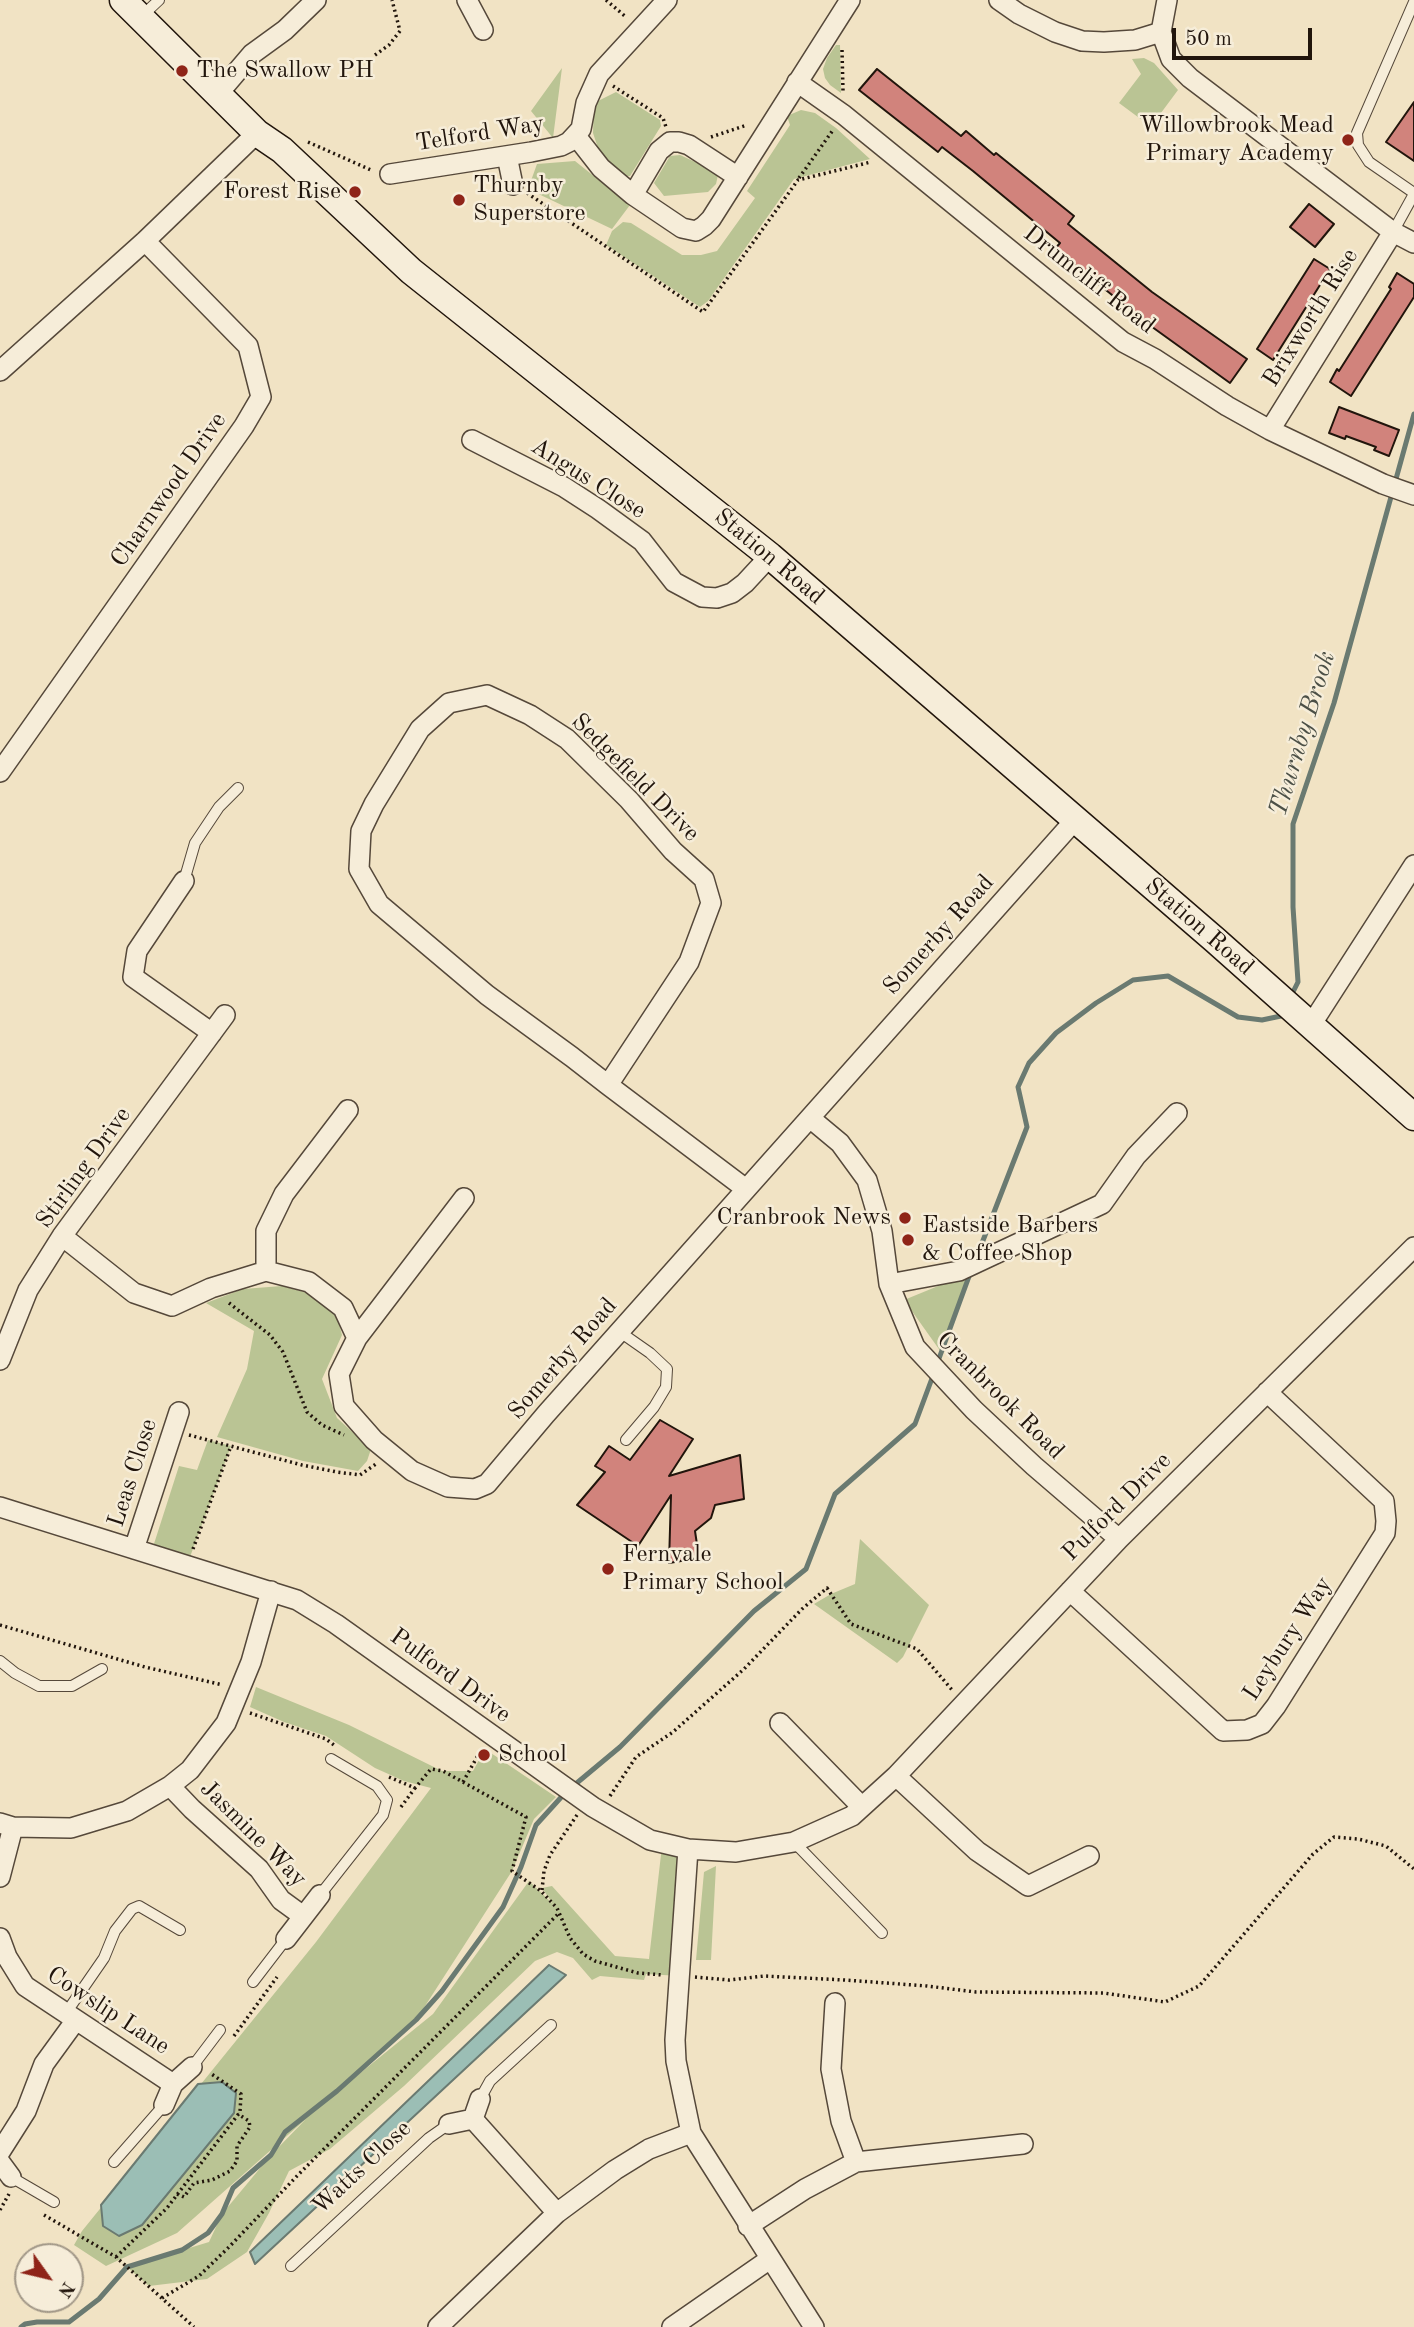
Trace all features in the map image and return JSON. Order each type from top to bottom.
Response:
[{"type":"street","points":[[217,95],[252,54],[285,30],[316,0]]},
{"type":"street","name":"Telford Way","points":[[390,174],[561,146],[576,136],[580,129],[586,103],[600,74],[667,0]]},
{"type":"street","points":[[576,136],[601,168],[633,195],[682,228],[696,231],[711,219],[850,0]]},
{"type":"street","points":[[999,0],[1019,14],[1055,32],[1082,41],[1135,40],[1161,32]]},
{"type":"street","points":[[1167,0],[1161,32],[1171,59],[1190,79],[1393,232],[1414,243]]},
{"type":"street","points":[[472,2],[483,30]]},
{"type":"street","name":"Station Road","points":[[141,6],[217,95],[257,133],[282,150],[411,271],[770,556],[1414,1117]]},
{"type":"street","name":"Drumcliff Road","points":[[797,82],[844,116],[1123,342],[1270,430],[1412,495]]},
{"type":"street","points":[[0,371],[145,241],[257,133]]},
{"type":"street","points":[[633,195],[659,151],[670,142],[679,142],[696,150],[738,177]]},
{"type":"street","points":[[507,156],[513,185]]},
{"type":"street","name":"Brixworth Rise","points":[[1270,430],[1393,232]]},
{"type":"street","name":"Charnwood Drive","points":[[0,772],[244,426],[261,397],[248,346],[145,241]]},
{"type":"street","name":"Angus Close","points":[[472,439],[564,487],[598,509],[642,541],[674,582],[702,597],[717,598],[732,593],[770,556]]},
{"type":"street","name":"Sedgefield Drive","points":[[608,1085],[689,962],[711,903],[704,879],[673,851],[629,800],[568,738],[530,715],[487,695],[449,703],[420,729],[374,803],[361,831],[359,869],[379,904],[487,996],[746,1189]]},
{"type":"street","name":"Somerby Road","points":[[464,1198],[357,1338],[339,1374],[344,1406],[386,1450],[412,1471],[448,1487],[475,1489],[487,1484],[1074,820]]},
{"type":"street","points":[[1311,1025],[1414,865]]},
{"type":"street","points":[[184,881],[137,951],[133,977],[212,1033]]},
{"type":"street","name":"Stirling Drive","points":[[0,1360],[28,1290],[62,1236],[225,1015]]},
{"type":"street","points":[[265,1271],[267,1231],[284,1195],[348,1110]]},
{"type":"street","points":[[889,1284],[960,1271],[1102,1204],[1136,1157],[1177,1113]]},
{"type":"street","name":"Cranbrook Road","points":[[810,1118],[840,1143],[867,1180],[882,1231],[889,1284],[915,1347],[974,1410],[1119,1539]]},
{"type":"street","points":[[62,1236],[134,1293],[173,1306],[211,1288],[265,1271],[309,1282],[343,1308],[357,1338]]},
{"type":"street","name":"Pulford Drive","points":[[0,1507],[297,1600],[336,1623],[593,1807],[650,1840],[688,1849],[736,1852],[794,1842],[852,1816],[897,1776],[1119,1539],[1414,1247]]},
{"type":"street","name":"Leybury Way","points":[[1070,1591],[1223,1731],[1247,1730],[1262,1724],[1385,1533],[1386,1521],[1384,1501],[1267,1392]]},
{"type":"street","name":"Leas Close","points":[[134,1549],[176,1422]]},
{"type":"street","points":[[0,1877],[7,1825],[71,1828],[127,1811],[170,1786],[190,1770],[226,1723],[251,1662],[271,1591]]},
{"type":"street","points":[[780,1723],[862,1807]]},
{"type":"street","points":[[897,1776],[977,1851],[1028,1886],[1089,1856]]},
{"type":"street","name":"Jasmine Way","points":[[170,1786],[191,1809],[259,1869],[281,1900],[303,1916]]},
{"type":"street","points":[[688,1849],[675,2040],[676,2061],[691,2133],[814,2327]]},
{"type":"street","name":"Jasmine Way","points":[[286,1939],[320,1895]]},
{"type":"street","name":"Cowslip Lane","points":[[0,1938],[7,1957],[25,1986],[173,2084]]},
{"type":"street","points":[[835,2003],[831,2069],[841,2121],[856,2162]]},
{"type":"street","points":[[0,2152],[26,2111],[44,2064],[71,2016]]},
{"type":"street","name":"Cowslip Lane","points":[[164,2105],[173,2084],[194,2064]]},
{"type":"street","points":[[480,2099],[473,2119],[557,2213]]},
{"type":"street","name":"Watts Close","points":[[449,2124],[473,2119]]},
{"type":"street","points":[[438,2327],[557,2213],[615,2170],[649,2149],[691,2133]]},
{"type":"street","points":[[748,2225],[805,2189],[856,2162],[1023,2144]]},
{"type":"street","points":[[672,2327],[770,2259]]},
{"type":"lane","points":[[1393,232],[1414,194],[1369,162],[1358,145],[1357,134],[1414,2]]},
{"type":"lane","points":[[184,881],[195,843],[219,807],[238,788]]},
{"type":"lane","points":[[620,1332],[667,1369],[666,1387],[626,1440]]},
{"type":"lane","points":[[0,1661],[39,1686],[72,1686],[103,1670]]},
{"type":"lane","points":[[320,1895],[383,1815],[387,1800],[377,1786],[331,1759]]},
{"type":"lane","points":[[794,1842],[882,1933]]},
{"type":"lane","points":[[71,2016],[104,1958],[115,1931],[132,1909],[139,1906],[180,1930]]},
{"type":"lane","points":[[253,1982],[286,1939]]},
{"type":"lane","points":[[480,2099],[490,2081],[551,2025]]},
{"type":"lane","points":[[194,2064],[220,2030]]},
{"type":"lane","points":[[114,2162],[164,2105]]},
{"type":"lane","name":"Watts Close","points":[[291,2266],[429,2138],[449,2124]]},
{"type":"lane","points":[[4,2176],[54,2202]]},
{"type":"path","points":[[375,55],[389,45],[400,30],[392,0]]},
{"type":"path","points":[[606,0],[641,29]]},
{"type":"path","points":[[798,180],[844,116],[841,36],[832,30]]},
{"type":"path","points":[[600,74],[663,118],[670,142]]},
{"type":"path","points":[[696,150],[703,139],[758,122],[768,127]]},
{"type":"path","points":[[282,150],[289,140],[305,141],[375,172],[390,174]]},
{"type":"path","points":[[211,1288],[270,1335],[283,1352],[307,1412],[322,1425],[352,1439]]},
{"type":"path","points":[[176,1422],[231,1446],[302,1465],[360,1475],[373,1467],[386,1454],[386,1450]]},
{"type":"path","points":[[187,1565],[231,1446]]},
{"type":"path","points":[[541,1891],[550,1855],[577,1815],[609,1798],[636,1757],[673,1732],[744,1669],[802,1609],[827,1588],[850,1624],[917,1649],[949,1685],[962,1705]]},
{"type":"path","points":[[489,1735],[463,1782],[526,1816],[512,1871],[541,1891],[559,1913],[570,1938],[583,1954],[595,1961],[638,1973],[729,1980],[764,1976],[845,1980],[927,1986],[976,1993],[1104,1993],[1165,2002],[1199,1986],[1313,1854],[1334,1838],[1358,1839],[1386,1846],[1414,1869]]},
{"type":"path","points":[[162,2298],[199,2276],[229,2248],[297,2175],[559,1913]]},
{"type":"path","points":[[116,2257],[167,2208],[238,2114],[241,2094],[194,2064]]},
{"type":"path","points":[[177,2194],[184,2197],[194,2183],[212,2180],[230,2171],[237,2161],[237,2146],[250,2127],[248,2121],[238,2114]]},
{"type":"path","points":[[0,2210],[9,2194],[4,2176]]},
{"type":"path","points":[[44,2215],[116,2257],[194,2327]]},
{"type":"green space","points":[[836,45],[840,45],[841,93],[830,85],[823,69]]},
{"type":"green space","points":[[1144,58],[1154,63],[1178,90],[1155,121],[1146,123],[1119,103],[1141,74],[1132,59]]},
{"type":"green space","points":[[562,68],[553,138],[531,111]]},
{"type":"green space","points":[[616,92],[660,120],[661,126],[630,176],[612,168],[599,151],[593,133],[594,103]]},
{"type":"green space","points":[[801,110],[815,113],[870,159],[794,179],[708,301],[700,307],[606,245],[612,231],[623,222],[631,223],[682,255],[701,255],[717,251],[755,198],[747,191],[790,125],[787,116]]},
{"type":"green space","points":[[680,155],[718,175],[716,184],[708,192],[664,196],[654,183],[670,156]]},
{"type":"green space","points":[[575,161],[630,205],[612,229],[528,189],[537,164]]},
{"type":"green space","points":[[965,1275],[967,1281],[941,1352],[904,1300]]},
{"type":"green space","points":[[282,1286],[311,1294],[337,1316],[342,1335],[322,1379],[337,1418],[371,1449],[367,1461],[358,1471],[303,1461],[217,1437],[247,1369],[254,1331],[206,1303],[243,1289]]},
{"type":"green space","points":[[208,1440],[231,1446],[187,1565],[152,1550],[179,1466],[197,1470]]},
{"type":"green space","points":[[860,1539],[929,1605],[903,1657],[897,1663],[814,1604],[855,1584]]},
{"type":"green space","points":[[256,1687],[349,1725],[442,1771],[473,1771],[485,1749],[556,1797],[534,1819],[512,1871],[418,2017],[332,2096],[433,2014],[529,1881],[553,1904],[542,1888],[552,1886],[615,1956],[649,1959],[662,1846],[688,1849],[680,1976],[646,1974],[644,1980],[600,1976],[592,1980],[573,1958],[557,1952],[535,1961],[404,2086],[330,2149],[289,2171],[247,2252],[207,2279],[149,2286],[127,2267],[209,2242],[222,2214],[271,2155],[306,2119],[177,2233],[106,2266],[84,2252],[84,2243],[75,2243],[82,2231],[316,1942],[431,1788],[404,1781],[375,1768],[326,1736],[250,1707]]},
{"type":"green space","points":[[716,1866],[711,1960],[696,1960],[704,1872]]},
{"type":"water","points":[[549,1965],[566,1975],[255,2264],[250,2252]]},
{"type":"water","points":[[222,2082],[236,2093],[234,2113],[142,2225],[119,2236],[103,2226],[101,2205],[198,2084]]},
{"type":"building","points":[[877,69],[961,136],[966,131],[994,155],[996,153],[1074,216],[1068,224],[1152,292],[1247,359],[1230,383],[1148,324],[1055,249],[1060,243],[973,171],[942,147],[938,152],[859,90]]},
{"type":"building","points":[[1414,102],[1414,161],[1386,142]]},
{"type":"building","points":[[1309,204],[1334,224],[1315,247],[1290,227]]},
{"type":"building","points":[[1314,259],[1330,269],[1273,360],[1257,349]]},
{"type":"building","points":[[1397,273],[1414,284],[1414,297],[1351,396],[1330,382],[1391,289],[1389,287]]},
{"type":"building","points":[[1339,407],[1399,430],[1389,456],[1374,450],[1376,447],[1329,433]]},
{"type":"building","points":[[660,1420],[693,1439],[669,1476],[740,1455],[744,1499],[715,1505],[711,1518],[695,1531],[699,1558],[669,1563],[671,1495],[638,1546],[577,1505],[605,1472],[595,1466],[609,1446],[630,1460]]},
{"type":"waterway","name":"Thurnby Brook","points":[[1291,996],[1298,982],[1293,907],[1293,824],[1334,703],[1414,414]]},
{"type":"waterway","name":"Thurnby Brook","points":[[977,1256],[1027,1127],[1018,1087],[1029,1063],[1056,1033],[1133,980],[1168,976],[1238,1017],[1262,1020],[1281,1016],[1284,1011]]},
{"type":"waterway","name":"Thurnby Brook","points":[[937,1364],[971,1271]]},
{"type":"waterway","points":[[572,1787],[620,1747],[754,1611],[806,1569],[835,1494],[915,1424],[934,1373]]},
{"type":"waterway","points":[[21,2327],[37,2322],[69,2322],[99,2299],[127,2267],[182,2250],[208,2233],[222,2214],[233,2188],[271,2155],[285,2132],[337,2091],[416,2020],[442,1991],[503,1907],[536,1825],[565,1793]]},
{"type":"place","name":"The Swallow PH","points":[[182,71]]},
{"type":"place","name":"Willowbrook Mead Primary Academy","points":[[1348,140]]},
{"type":"place","name":"Forest Rise","points":[[355,192]]},
{"type":"place","name":"Thurnby Superstore","points":[[459,200]]},
{"type":"place","name":"Cranbrook News","points":[[905,1218]]},
{"type":"place","name":"Eastside Barbers & Coffee Shop","points":[[908,1240]]},
{"type":"place","name":"Fernvale Primary School","points":[[608,1569]]},
{"type":"place","name":"School","points":[[484,1755]]}]
